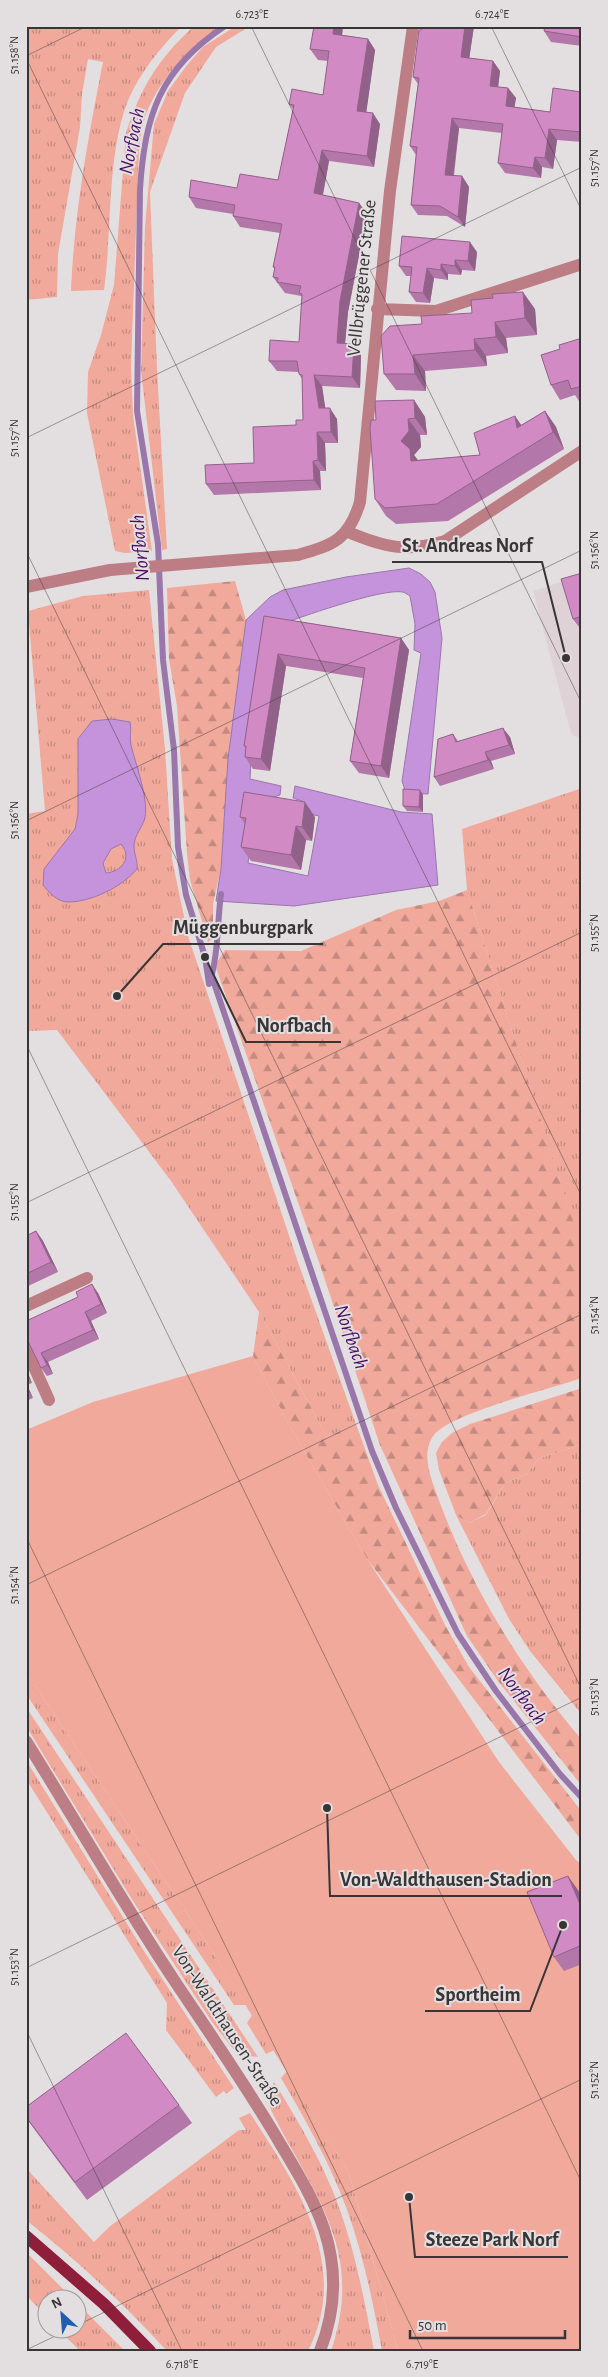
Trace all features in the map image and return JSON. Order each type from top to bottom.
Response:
[{"type":"main road","points":[[26,2236],[104,2304],[150,2351]]},
{"type":"street","name":"Vellbrüggener Straße","points":[[348,532],[360,502],[377,309],[393,166],[413,26]]},
{"type":"street","points":[[377,309],[436,311],[582,264]]},
{"type":"street","points":[[26,587],[95,572],[298,554],[324,547],[348,532],[373,542],[399,548],[429,545],[445,541],[582,451]]},
{"type":"street","points":[[26,1306],[86,1278]]},
{"type":"street","points":[[26,1349],[49,1400]]},
{"type":"street","name":"Von-Waldthausen-Straße","points":[[26,1741],[125,1904],[268,2123],[315,2207],[331,2253],[334,2278],[334,2302],[329,2328],[320,2351]]},
{"type":"shaded area","points":[[409,568],[421,574],[430,582],[435,592],[442,638],[428,794],[406,793],[402,781],[421,653],[414,650],[415,624],[410,596],[403,592],[392,592],[358,599],[272,627],[251,760],[250,779],[281,786],[280,795],[271,798],[252,835],[248,863],[308,876],[319,816],[300,812],[302,801],[293,798],[295,786],[401,812],[432,814],[438,885],[294,906],[216,901],[221,869],[228,759],[246,620],[270,597],[283,590],[346,577]]},
{"type":"shaded area","points":[[582,575],[581,739],[572,735],[569,726],[533,591]]},
{"type":"shaded area","points":[[112,719],[130,722],[130,742],[146,810],[144,821],[134,842],[137,869],[123,882],[105,892],[86,899],[64,902],[54,896],[43,885],[44,869],[75,829],[78,814],[78,739],[92,721]],"holes":[[[121,844],[126,854],[124,863],[116,870],[106,873],[103,863],[111,849]]]},
{"type":"green space","points":[[26,26],[182,26],[139,78],[123,115],[114,158],[104,290],[71,291],[78,205],[103,62],[88,59],[82,94],[80,127],[58,254],[57,297],[26,300]]},
{"type":"green space","points":[[194,26],[221,26],[187,54],[168,76],[152,100],[145,118],[139,148],[131,367],[133,415],[152,551],[125,553],[115,551],[87,413],[88,372],[101,335],[114,285],[126,133],[138,102],[152,75],[170,50]]},
{"type":"green space","points":[[236,26],[250,26],[216,47],[185,93],[150,192],[167,549],[162,550],[141,371],[145,227],[154,124],[168,91],[187,65],[203,47]]},
{"type":"green space","points":[[235,581],[246,620],[228,759],[221,869],[213,904],[213,938],[208,942],[190,880],[177,706],[169,659],[167,588]]},
{"type":"green space","points":[[149,590],[165,749],[172,859],[188,936],[299,1265],[356,1424],[327,1437],[259,1312],[171,1181],[57,1030],[26,1031],[26,814],[45,811],[28,611],[83,596]]},
{"type":"green space","points":[[582,788],[582,1225],[574,1225],[467,890],[462,829]]},
{"type":"green space","points":[[467,890],[574,1224],[582,1225],[582,1378],[502,1402],[460,1418],[434,1435],[430,1443],[427,1460],[434,1487],[453,1535],[483,1598],[519,1657],[582,1740],[582,1786],[498,1681],[467,1636],[380,1445],[321,1268],[215,965],[225,950],[301,951],[396,910],[439,901]]},
{"type":"green space","points":[[259,1312],[327,1437],[356,1424],[378,1485],[445,1625],[469,1667],[582,1812],[582,1841],[367,1559],[290,1427],[253,1356]]},
{"type":"green space","points":[[253,1356],[290,1427],[367,1559],[499,1762],[576,1860],[582,1865],[582,2351],[398,2351],[349,2173],[212,1951],[26,1672],[26,1430],[93,1402]]},
{"type":"green space","points":[[582,1388],[582,1444],[538,1459],[527,1474],[505,1483],[486,1514],[469,1523],[456,1515],[439,1470],[436,1453],[442,1442],[452,1433],[470,1424]]},
{"type":"green space","points":[[582,1444],[582,1715],[530,1651],[509,1619],[456,1515],[469,1523],[486,1515],[505,1483],[527,1474],[538,1459]]},
{"type":"green space","points":[[26,1672],[246,2005],[234,2005],[26,1694]]},
{"type":"green space","points":[[26,1707],[258,2057],[242,2055],[234,2050],[212,2022],[133,1901],[26,1726]]},
{"type":"green space","points":[[26,1760],[142,1948],[234,2088],[226,2094],[224,2091],[216,2097],[166,2030],[167,2003],[26,1779]]},
{"type":"green space","points":[[252,2015],[274,2050],[266,2054],[247,2023]]},
{"type":"green space","points":[[287,2071],[349,2173],[398,2351],[382,2351],[367,2278],[352,2224],[324,2157],[281,2078]]},
{"type":"green space","points":[[274,2082],[312,2147],[332,2189],[346,2228],[357,2269],[374,2351],[331,2351],[340,2315],[342,2282],[338,2252],[329,2223],[317,2196],[270,2108],[269,2099]]},
{"type":"green space","points":[[250,2113],[285,2168],[313,2226],[321,2257],[324,2288],[320,2319],[308,2351],[167,2351],[99,2282],[26,2220],[26,2168],[94,2242],[109,2227],[239,2130],[246,2130],[239,2118]]},
{"type":"green space","points":[[26,2252],[64,2290],[38,2290],[38,2308],[26,2295]]},
{"type":"green space","points":[[88,2314],[125,2351],[80,2351],[69,2340],[88,2340]]},
{"type":"building","points":[[314,26],[334,26],[333,34],[368,39],[357,111],[373,113],[367,156],[322,150],[314,193],[359,203],[340,301],[337,343],[354,344],[352,377],[314,375],[319,408],[330,408],[331,432],[317,432],[318,460],[313,461],[314,480],[206,484],[205,465],[254,463],[253,427],[296,425],[296,420],[303,420],[302,375],[299,374],[297,361],[269,361],[270,340],[299,342],[302,294],[299,293],[301,286],[277,282],[278,278],[273,277],[275,267],[273,267],[282,224],[233,216],[235,205],[189,197],[191,180],[237,188],[240,174],[278,180],[294,105],[289,104],[292,89],[323,95],[329,51],[310,49]]},
{"type":"building","points":[[422,26],[465,26],[461,57],[493,61],[490,86],[508,88],[506,106],[550,112],[553,88],[582,92],[582,132],[549,129],[545,158],[535,157],[533,168],[498,163],[503,124],[452,118],[445,175],[462,176],[458,217],[440,206],[411,205],[417,147],[410,146],[419,78],[413,77],[419,30],[421,30]]},
{"type":"building","points":[[545,26],[582,26],[582,37],[544,31]]},
{"type":"building","points":[[402,236],[470,242],[468,261],[455,260],[455,266],[441,264],[441,270],[427,268],[423,293],[409,292],[412,267],[399,266]]},
{"type":"building","points":[[523,292],[525,318],[495,322],[496,337],[474,339],[475,350],[413,355],[415,374],[384,374],[381,336],[390,326],[422,324],[421,316],[472,313],[471,300],[493,298],[492,294]]},
{"type":"building","points":[[582,338],[582,386],[571,389],[568,380],[551,385],[541,355],[560,349],[559,345]]},
{"type":"building","points":[[414,400],[415,418],[408,419],[409,431],[401,441],[410,449],[411,461],[480,455],[474,433],[515,416],[517,428],[545,411],[553,432],[437,504],[385,508],[375,499],[370,428],[371,420],[376,420],[375,401]]},
{"type":"building","points":[[582,573],[582,616],[573,619],[561,579]]},
{"type":"building","points":[[264,616],[401,638],[381,766],[350,761],[365,668],[278,654],[261,759],[245,757],[246,746],[244,746]]},
{"type":"building","points":[[503,728],[509,745],[485,752],[488,760],[434,777],[438,739],[453,734],[456,742]]},
{"type":"building","points":[[403,789],[420,790],[419,807],[403,806]]},
{"type":"building","points":[[244,792],[305,802],[302,827],[296,826],[291,855],[241,847],[246,818],[240,817]]},
{"type":"building","points":[[36,1231],[51,1262],[26,1274],[26,1236]]},
{"type":"building","points":[[92,1284],[101,1304],[85,1312],[93,1330],[41,1353],[47,1365],[41,1368],[26,1337],[26,1321],[78,1297],[76,1292]]},
{"type":"building","points":[[582,1311],[582,1323],[579,1312]]},
{"type":"building","points":[[568,1876],[582,1909],[582,1945],[554,1957],[527,1892]]},
{"type":"building","points":[[126,2033],[179,2105],[75,2182],[26,2117],[26,2107]]},
{"type":"waterway","name":"Norfbach","points":[[225,26],[203,42],[185,59],[171,77],[160,96],[146,138],[140,189],[137,411],[158,544],[163,660],[174,750],[178,847],[186,895],[205,957],[209,984],[211,974],[372,1451],[396,1508],[458,1634],[496,1691],[560,1774],[582,1798]]},
{"type":"waterway","points":[[211,978],[217,947],[221,894]]},
{"type":"place","name":"St. Andreas Norf","points":[[566,658]]},
{"type":"place","name":"Norfbach","points":[[205,957]]},
{"type":"place","name":"Müggenburgpark","points":[[117,996]]},
{"type":"place","name":"Von-Waldthausen-Stadion","points":[[327,1808]]},
{"type":"place","name":"Sportheim","points":[[563,1925]]},
{"type":"place","name":"Steeze Park Norf","points":[[409,2197]]}]
